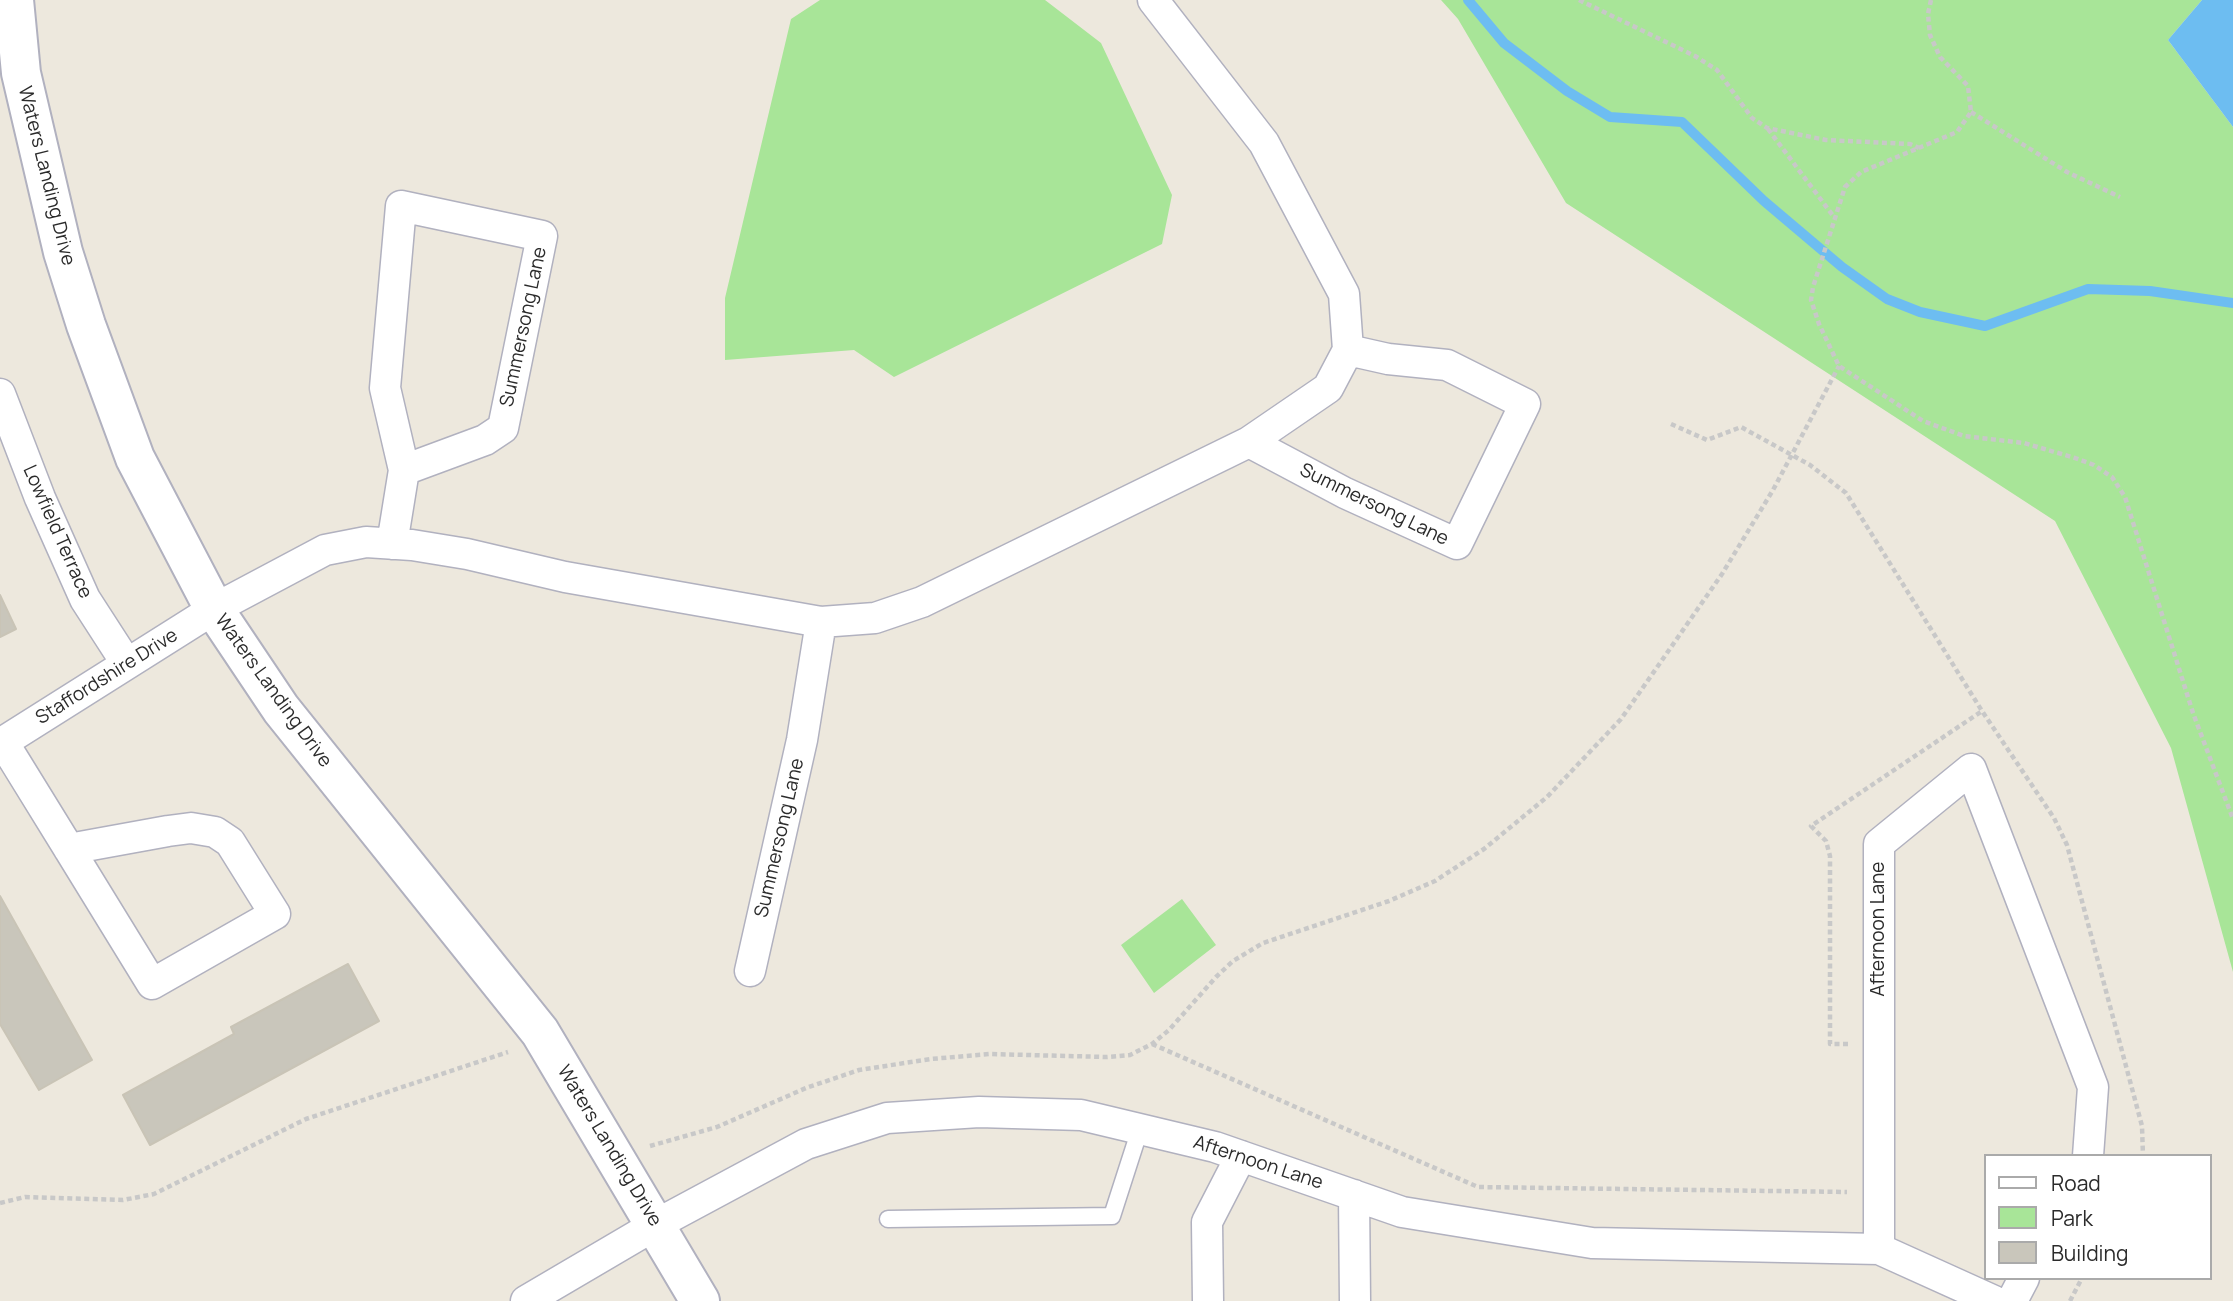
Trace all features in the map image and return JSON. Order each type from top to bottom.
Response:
[{"type":"street","name":"Waters Landing Drive","points":[[15,0],[11,73],[86,325],[135,458],[214,609],[281,709],[540,1032],[657,1224],[700,1301]]},
{"type":"street","points":[[214,609],[325,550],[366,542],[467,554],[565,577],[821,622],[875,618],[922,602],[1249,442],[1328,388],[1349,349],[1344,294],[1264,143],[1153,0]]},
{"type":"street","name":"Summersong Lane","points":[[392,544],[404,470],[384,388],[401,206],[542,236],[503,428],[485,440],[404,470]]},
{"type":"street","name":"Summersong Lane","points":[[1249,442],[1345,493],[1457,544],[1525,404],[1447,365],[1388,359],[1349,349]]},
{"type":"street","name":"Lowfield Terrace","points":[[0,394],[40,499],[85,599],[127,664]]},
{"type":"street","name":"Staffordshire Drive","points":[[1,743],[214,609]]},
{"type":"street","name":"Summersong Lane","points":[[750,971],[802,740],[821,622]]},
{"type":"street","points":[[1,743],[152,984],[275,914],[230,842],[215,832],[191,828],[69,849]]},
{"type":"street","name":"Afternoon Lane","points":[[1879,1249],[1879,844],[1971,769],[2094,1087],[2088,1154]]},
{"type":"street","name":"Afternoon Lane","points":[[526,1301],[657,1224],[806,1144],[887,1118],[979,1112],[1081,1115],[1241,1156],[1402,1212],[1592,1243],[1879,1249],[1994,1301]]},
{"type":"street","points":[[1208,1301],[1207,1222],[1241,1156]]},
{"type":"street","points":[[1354,1195],[1356,1301]]},
{"type":"street","points":[[2012,1301],[2023,1280]]},
{"type":"lane","points":[[888,1219],[1112,1216],[1140,1129]]},
{"type":"path","points":[[1578,0],[1695,56],[1717,70],[1752,118],[1767,128],[1835,217]]},
{"type":"path","points":[[1931,0],[1928,14],[1930,35],[1940,57],[1968,86],[1971,112],[1957,132],[1861,172],[1845,187],[1813,286],[1811,300],[1839,366],[1940,429],[1964,436],[2024,443],[2094,465],[2112,477],[2124,497],[2193,713],[2233,819]]},
{"type":"path","points":[[1971,112],[2067,172],[2120,197]]},
{"type":"path","points":[[1767,128],[1826,140],[1910,144],[1920,149]]},
{"type":"path","points":[[616,1156],[717,1127],[806,1088],[859,1070],[931,1059],[989,1054],[1130,1055],[1152,1044],[1191,1008],[1233,961],[1283,935],[1389,901],[1435,881],[1483,849],[1547,797],[1622,719],[1722,574],[1792,456],[1839,366]]},
{"type":"path","points":[[1671,424],[1707,440],[1741,427],[1825,475],[1846,494],[2005,746],[2054,818],[2067,845],[2142,1126],[2143,1154]]},
{"type":"path","points":[[0,1203],[25,1196],[123,1200],[154,1194],[306,1119],[512,1050],[540,1032]]},
{"type":"path","points":[[1152,1044],[1478,1187],[1851,1192]]},
{"type":"path","points":[[2070,1301],[2081,1280]]},
{"type":"green space","points":[[820,0],[1045,0],[1101,43],[1172,195],[1162,244],[894,377],[854,350],[725,360],[725,298],[791,19]]},
{"type":"green space","points":[[1441,0],[2202,0],[2168,40],[2233,127],[2233,972],[2171,748],[2055,521],[1566,203],[1458,19]]},
{"type":"green space","points":[[1182,899],[1216,945],[1154,993],[1121,945]]},
{"type":"water","points":[[2202,0],[2233,0],[2233,127],[2168,40]]},
{"type":"building","points":[[0,595],[16,629],[0,637]]},
{"type":"building","points":[[0,896],[92,1060],[39,1090],[0,1024]]},
{"type":"building","points":[[348,964],[379,1021],[150,1145],[123,1095],[234,1034],[231,1027]]},
{"type":"waterway","points":[[1468,0],[1504,43],[1567,91],[1610,117],[1682,122],[1764,201],[1842,267],[1887,299],[1920,312],[1985,326],[2088,289],[2150,291],[2233,303]]}]
